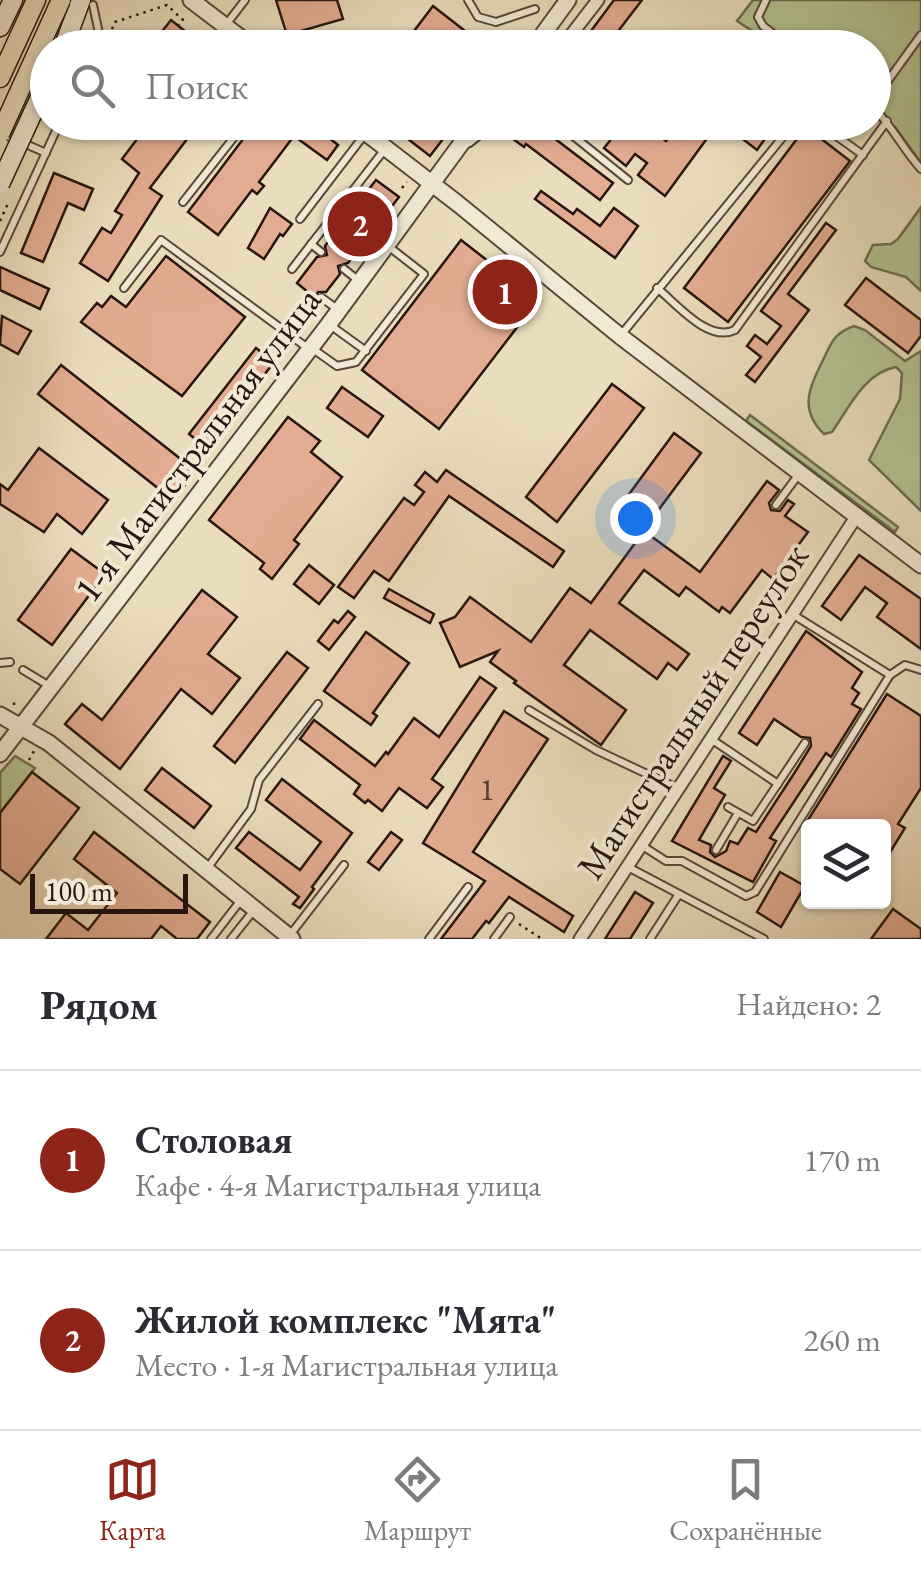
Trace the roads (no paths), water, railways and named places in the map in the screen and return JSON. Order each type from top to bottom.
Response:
[{"type":"main road","points":[[0,27],[13,0]]},
{"type":"main road","points":[[0,78],[36,0]]},
{"type":"main road","points":[[47,30],[61,0]]},
{"type":"main road","points":[[72,30],[87,2]]},
{"type":"main road","points":[[0,133],[30,68]]},
{"type":"main road","points":[[4,193],[30,126]]},
{"type":"street","points":[[191,0],[230,30]]},
{"type":"street","points":[[547,30],[568,0]]},
{"type":"street","points":[[575,30],[598,0]]},
{"type":"street","points":[[375,140],[620,336],[921,565]]},
{"type":"street","name":"1-я Магистральная улица","points":[[0,754],[311,349],[463,140]]},
{"type":"street","points":[[456,150],[469,140]]},
{"type":"street","name":"Магистральный переулок","points":[[580,939],[856,517]]},
{"type":"street","points":[[9,707],[22,727],[67,758],[290,938]]},
{"type":"lane","points":[[225,26],[246,0]]},
{"type":"lane","points":[[468,0],[478,18],[496,22],[536,8]]},
{"type":"lane","points":[[766,0],[758,18],[768,30]]},
{"type":"lane","points":[[87,2],[97,30]]},
{"type":"lane","points":[[891,76],[921,35]]},
{"type":"lane","points":[[891,129],[921,168]]},
{"type":"lane","points":[[0,133],[46,153]]},
{"type":"lane","points":[[0,252],[52,140]]},
{"type":"lane","points":[[183,202],[232,140]]},
{"type":"lane","points":[[300,219],[351,140]]},
{"type":"lane","points":[[578,140],[628,180]]},
{"type":"lane","points":[[620,336],[780,140]]},
{"type":"lane","points":[[842,140],[863,155]]},
{"type":"lane","points":[[657,288],[710,330],[726,334],[734,330],[874,140]]},
{"type":"lane","points":[[292,269],[386,148]]},
{"type":"lane","points":[[124,288],[161,240],[311,349],[344,367],[356,362],[424,274],[387,245]]},
{"type":"lane","points":[[312,244],[321,252]]},
{"type":"lane","points":[[344,269],[360,282]]},
{"type":"lane","points":[[322,298],[334,318],[366,350]]},
{"type":"lane","points":[[776,505],[799,474]]},
{"type":"lane","points":[[791,614],[890,675]]},
{"type":"lane","points":[[0,663],[10,662]]},
{"type":"lane","points":[[640,845],[666,861],[682,860],[746,896],[756,892],[890,675],[904,666],[921,670]]},
{"type":"lane","points":[[23,670],[52,687]]},
{"type":"lane","points":[[205,871],[251,809],[258,780],[318,704]]},
{"type":"lane","points":[[529,710],[596,750],[678,789]]},
{"type":"lane","points":[[710,738],[778,784]]},
{"type":"lane","points":[[728,808],[752,821],[805,743]]},
{"type":"lane","points":[[716,850],[738,813]]},
{"type":"lane","points":[[290,938],[344,865]]},
{"type":"lane","points":[[628,866],[764,939]]},
{"type":"lane","points":[[430,939],[468,887]]},
{"type":"lane","points":[[650,939],[679,894]]},
{"type":"lane","points":[[211,939],[248,904]]},
{"type":"lane","points":[[231,939],[248,904]]},
{"type":"lane","points":[[494,939],[510,918]]},
{"type":"place","name":"Жилой комплекс \"Мята\"","points":[[360,224]]},
{"type":"place","name":"Столовая","points":[[505,292]]}]
